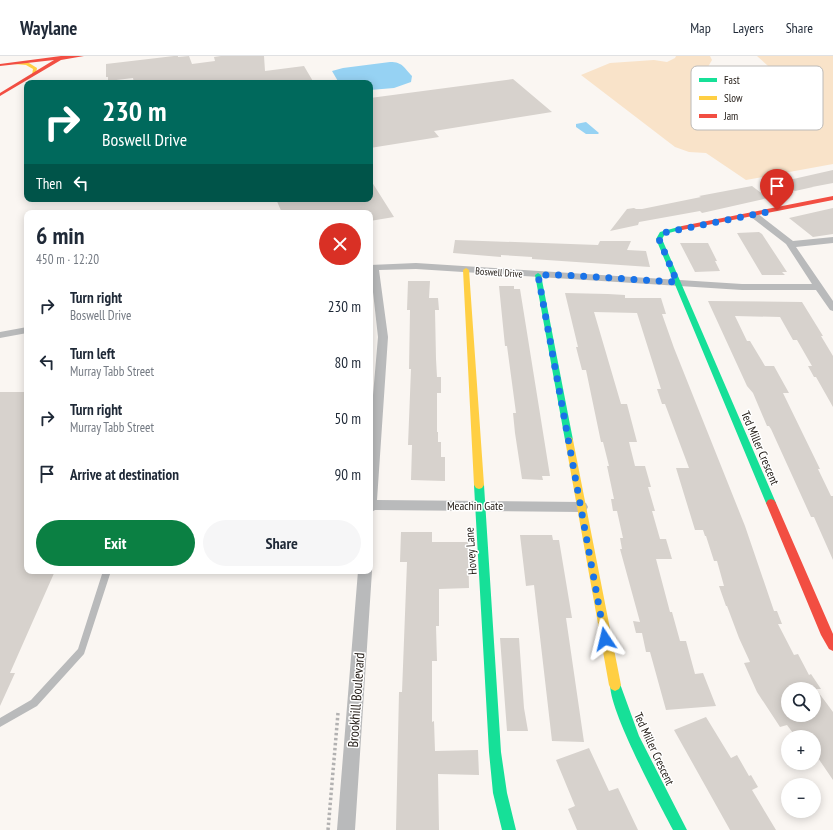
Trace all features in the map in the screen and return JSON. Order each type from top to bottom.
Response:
[{"type":"street","points":[[0,65],[82,56]]},
{"type":"street","points":[[24,80],[62,57]]},
{"type":"street","points":[[16,63],[32,67],[35,69],[34,74]]},
{"type":"street","points":[[0,95],[24,80]]},
{"type":"street","points":[[754,215],[833,198]]},
{"type":"street","points":[[754,215],[774,229],[791,244],[833,308]]},
{"type":"street","name":"Ted Miller Crescent","points":[[754,215],[662,233],[659,239],[825,631],[833,645]]},
{"type":"street","points":[[791,244],[805,244],[833,240]]},
{"type":"street","name":"Boswell Drive","points":[[373,268],[416,266],[742,287],[819,287]]},
{"type":"street","name":"Hovey Lane","points":[[466,270],[495,752],[500,793],[509,830]]},
{"type":"street","points":[[373,274],[383,337],[373,466]]},
{"type":"street","name":"Ted Miller Crescent","points":[[538,275],[611,668],[619,702],[630,732],[680,830]]},
{"type":"street","points":[[0,335],[24,331]]},
{"type":"street","name":"Meachin Gate","points":[[373,505],[581,507]]},
{"type":"street","name":"Brookhill Boulevard","points":[[346,830],[365,574]]},
{"type":"lane","points":[[0,723],[34,703],[81,651],[106,574]]},
{"type":"shaded area","points":[[676,56],[710,56],[712,60],[708,66],[691,66],[691,130],[823,130],[823,66],[768,66],[757,56],[833,56],[833,164],[746,180],[706,153],[689,152],[675,147],[581,75],[610,63],[654,60],[667,62]]},
{"type":"water","points":[[394,62],[403,66],[412,76],[411,82],[394,88],[373,90],[373,80],[337,80],[332,71],[343,68]]},
{"type":"water","points":[[586,122],[599,133],[586,134],[576,127],[576,124]]},
{"type":"building","points":[[174,56],[189,56],[192,64],[215,61],[214,57],[221,56],[264,56],[265,71],[304,66],[312,80],[133,80],[133,78],[108,80],[108,77],[106,77],[106,64]]},
{"type":"building","points":[[513,79],[552,112],[434,131],[439,137],[373,148],[373,98]]},
{"type":"building","points":[[833,170],[833,183],[795,191],[780,182]]},
{"type":"building","points":[[373,184],[394,217],[373,220],[373,210],[281,210],[277,202],[373,202]]},
{"type":"building","points":[[752,186],[768,198],[702,213],[700,211],[639,222],[638,225],[610,231],[627,209],[642,209]]},
{"type":"building","points":[[833,208],[833,234],[813,237],[789,218]]},
{"type":"building","points":[[759,232],[762,234],[787,272],[782,272],[785,275],[762,275],[737,233]]},
{"type":"building","points":[[455,240],[598,245],[600,241],[631,241],[627,250],[646,251],[650,267],[532,259],[532,257],[501,255],[501,257],[453,253]]},
{"type":"building","points":[[680,243],[708,243],[720,271],[695,272]]},
{"type":"building","points":[[408,281],[430,281],[429,298],[438,298],[439,310],[435,310],[436,359],[437,377],[441,377],[441,393],[437,393],[437,432],[438,442],[441,442],[441,457],[445,457],[445,481],[411,480],[412,445],[408,445],[411,369],[409,369],[410,310],[407,310]]},
{"type":"building","points":[[499,286],[514,286],[514,289],[520,289],[550,476],[542,476],[543,480],[522,479],[513,413],[516,413],[507,346],[505,346]]},
{"type":"building","points":[[565,293],[625,295],[625,298],[661,298],[666,314],[662,314],[674,348],[745,526],[774,611],[777,611],[782,624],[778,624],[794,655],[798,654],[809,675],[811,674],[816,682],[781,682],[781,722],[821,722],[821,696],[833,712],[833,780],[821,762],[821,730],[791,730],[787,725],[780,727],[757,692],[744,663],[750,662],[719,586],[724,586],[717,561],[714,561],[703,530],[695,530],[676,468],[689,468],[665,404],[662,404],[657,389],[661,389],[637,313],[594,312],[621,404],[627,404],[637,442],[629,442],[635,466],[645,466],[651,487],[648,487],[655,511],[652,511],[660,539],[666,539],[672,559],[656,559],[670,612],[672,612],[680,641],[686,641],[695,674],[703,673],[716,706],[666,710],[650,652],[646,652],[642,633],[636,633],[633,621],[640,622],[620,549],[622,549],[620,538],[623,538],[617,511],[613,511],[611,499],[614,499],[607,466],[609,466],[603,442],[601,442],[586,370],[582,370],[576,347],[578,347]]},
{"type":"building","points":[[708,301],[802,302],[823,336],[821,336],[833,356],[833,407],[808,366],[812,366],[797,340],[793,340],[780,317],[735,316],[747,341],[750,341],[765,366],[774,366],[789,393],[783,393],[820,469],[818,469],[831,496],[833,496],[833,560],[814,517],[811,517],[771,429],[767,426],[753,393],[747,386]]},
{"type":"building","points":[[0,392],[24,392],[24,574],[54,574],[10,673],[15,673],[0,706]]},
{"type":"building","points":[[401,532],[432,532],[432,542],[468,542],[469,588],[439,589],[439,626],[436,626],[437,661],[432,661],[432,722],[434,721],[435,751],[478,750],[479,775],[438,774],[439,830],[396,830],[399,692],[402,692],[407,562],[400,562]]},
{"type":"building","points":[[520,535],[552,535],[553,540],[559,540],[572,618],[566,618],[584,742],[552,741],[534,585],[526,586]]},
{"type":"building","points":[[500,638],[519,638],[524,708],[528,731],[507,731]]},
{"type":"building","points":[[706,717],[731,758],[737,755],[749,776],[751,775],[758,787],[752,790],[776,830],[730,830],[674,730]]},
{"type":"building","points":[[589,748],[609,791],[618,788],[638,830],[577,830],[568,809],[575,806],[556,760]]},
{"type":"traffic: fast","points":[[682,228],[662,233],[659,239],[771,503]]},
{"type":"traffic: fast","points":[[538,275],[569,440]]},
{"type":"traffic: fast","points":[[479,485],[495,752],[500,793],[509,830]]},
{"type":"traffic: fast","points":[[615,685],[620,704],[635,741],[680,830]]},
{"type":"traffic: slow","points":[[16,63],[27,64],[35,69],[34,74]]},
{"type":"traffic: slow","points":[[466,270],[479,485]]},
{"type":"traffic: slow","points":[[569,440],[615,685]]},
{"type":"traffic: jam","points":[[25,80],[64,56]]},
{"type":"traffic: jam","points":[[0,65],[82,56]]},
{"type":"traffic: jam","points":[[0,95],[24,80]]},
{"type":"traffic: jam","points":[[682,228],[833,198]]},
{"type":"traffic: jam","points":[[771,503],[825,631],[833,645]]},
{"type":"route","points":[[605,639],[538,275],[562,275],[677,282],[659,239],[659,236],[662,233],[777,210]]}]
